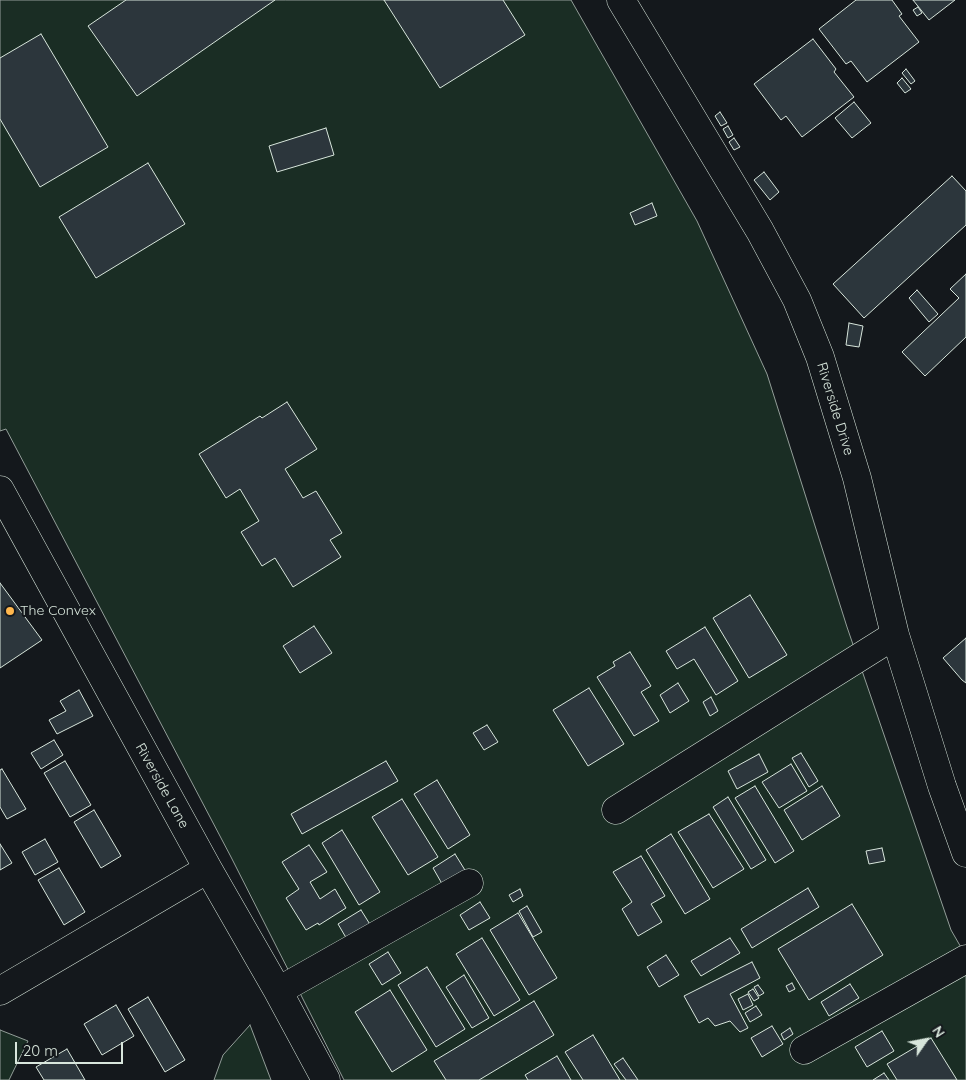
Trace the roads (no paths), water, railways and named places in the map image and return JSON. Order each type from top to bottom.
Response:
[{"type":"street","name":"Riverside Drive","points":[[621,0],[760,231],[797,300],[820,357],[857,478],[895,635],[942,786],[966,853]]},
{"type":"street","name":"Riverside Lane","points":[[0,490],[326,1080]]},
{"type":"street","points":[[616,810],[895,635]]},
{"type":"street","points":[[0,991],[208,869]]},
{"type":"street","points":[[278,991],[469,884]]},
{"type":"street","points":[[804,1050],[966,959]]},
{"type":"place","name":"The Convex","points":[[10,611]]}]
